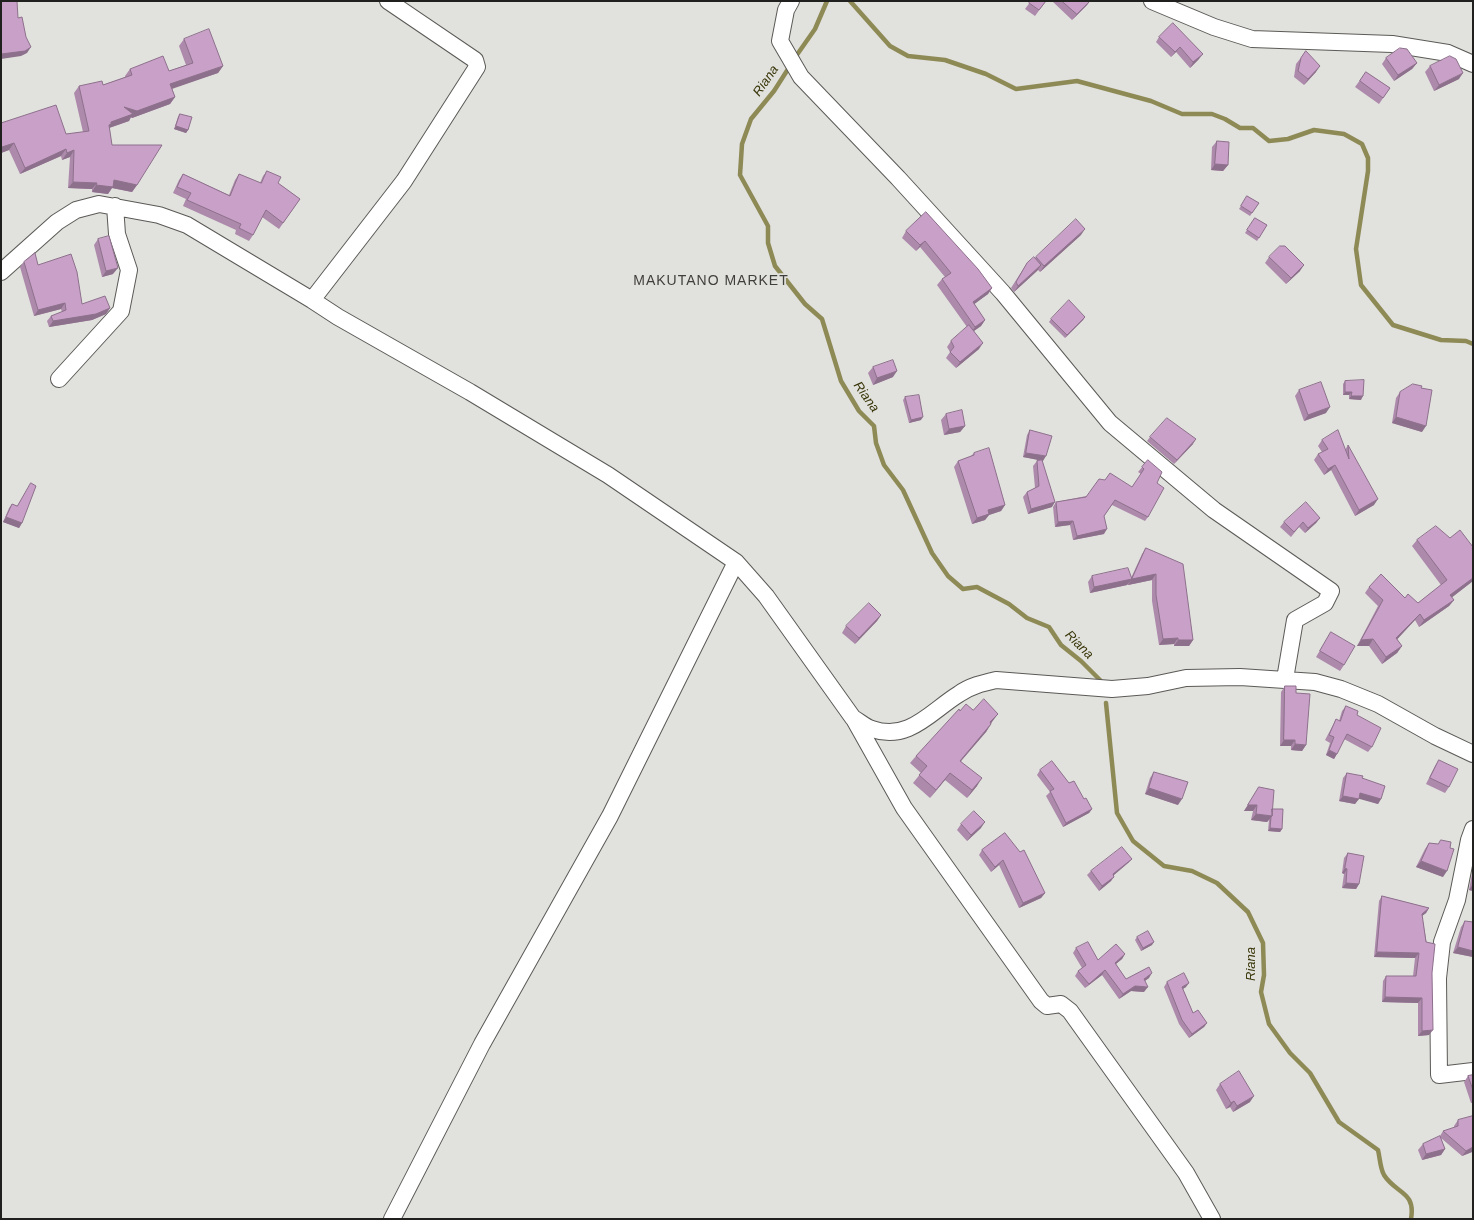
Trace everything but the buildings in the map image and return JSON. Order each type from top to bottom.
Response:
[{"type":"street","points":[[312,300],[404,181],[477,67],[474,60],[388,1]]},
{"type":"street","points":[[791,1],[786,10],[780,41],[801,77],[898,178],[1003,294],[1110,423],[1214,510],[1331,591],[1325,603],[1295,620],[1285,679]]},
{"type":"street","points":[[1152,1],[1214,27],[1252,38],[1392,44],[1448,53],[1473,64]]},
{"type":"street","points":[[1,272],[57,222],[76,210],[99,204],[159,215],[187,225],[338,317],[470,392],[608,475],[736,562],[766,596],[853,718],[904,808],[1041,1001],[1047,1006],[1061,1004],[1070,1011],[1186,1173],[1212,1219]]},
{"type":"street","points":[[59,379],[121,311],[129,270],[116,234],[115,206]]},
{"type":"street","points":[[392,1219],[482,1044],[610,816],[736,562]]},
{"type":"street","points":[[853,718],[871,729],[887,732],[904,730],[920,724],[958,694],[978,684],[996,680],[1112,689],[1148,686],[1186,678],[1240,677],[1285,679],[1315,682],[1341,689],[1378,704],[1435,736],[1473,754]]},
{"type":"street","points":[[1473,829],[1469,840],[1457,900],[1442,942],[1438,978],[1439,1075],[1473,1071]]},
{"type":"waterway","name":"Riana","points":[[794,59],[815,29],[827,1]]},
{"type":"waterway","points":[[850,1],[890,46],[908,56],[945,60],[986,74],[1016,89],[1077,81],[1151,101],[1182,114],[1212,114],[1225,119],[1240,128],[1253,128],[1269,141],[1288,139],[1314,130],[1344,134],[1362,144],[1368,158],[1368,171],[1356,249],[1361,285],[1393,325],[1441,340],[1466,341],[1473,344]]},
{"type":"waterway","name":"Riana","points":[[790,66],[774,91],[751,119],[742,144],[740,175],[768,226],[768,243],[775,266],[805,304],[822,319],[841,381],[859,411],[874,426],[876,443],[884,465],[903,490],[932,553],[948,576],[963,589],[977,587],[1009,604],[1027,618],[1049,627],[1061,645],[1081,661],[1100,680]]},
{"type":"waterway","name":"Riana","points":[[1106,703],[1117,813],[1133,841],[1164,866],[1192,871],[1217,883],[1248,912],[1263,943],[1264,975],[1261,992],[1269,1024],[1290,1053],[1310,1073],[1339,1122],[1378,1150],[1384,1175],[1408,1198],[1411,1203],[1411,1219]]},
{"type":"district","name":"MAKUTANO MARKET","points":[[711,281]]}]
